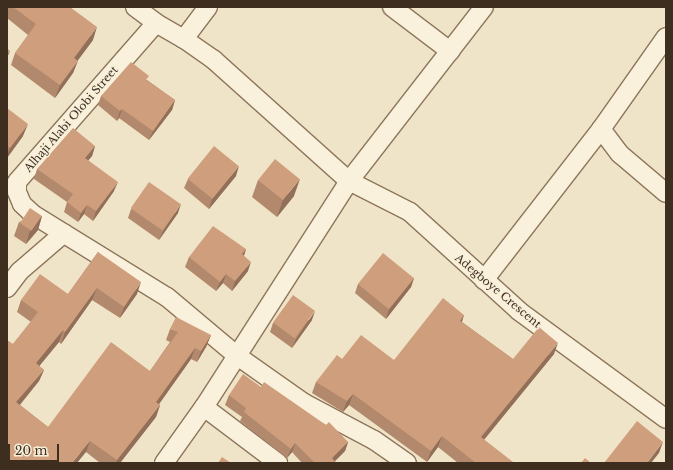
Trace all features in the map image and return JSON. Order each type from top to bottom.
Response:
[{"type":"street","name":"Adegboye Crescent","points":[[135,7],[156,23],[184,39],[214,60],[348,181],[410,212],[518,311],[666,419]]},
{"type":"street","points":[[184,39],[208,7]]},
{"type":"street","points":[[392,7],[450,51]]},
{"type":"street","points":[[164,463],[204,407],[348,181],[484,7]]},
{"type":"street","name":"Alhaji Alabi Olobi Street","points":[[156,23],[12,178],[22,204],[34,215],[167,297],[236,355],[304,403],[374,440],[407,463]]},
{"type":"street","points":[[484,280],[601,130],[666,37]]},
{"type":"street","points":[[601,130],[620,154],[666,193]]},
{"type":"street","points":[[7,288],[20,271],[64,233]]},
{"type":"street","points":[[204,407],[278,463]]},
{"type":"building","points":[[13,7],[70,7],[97,27],[74,58],[78,61],[60,85],[15,53],[36,24]]},
{"type":"building","points":[[131,62],[149,76],[146,80],[175,100],[153,131],[122,109],[120,111],[101,96]]},
{"type":"building","points":[[7,108],[28,124],[10,148],[7,146]]},
{"type":"building","points":[[73,128],[95,146],[85,158],[118,182],[96,211],[87,205],[81,213],[67,202],[73,194],[37,169]]},
{"type":"building","points":[[214,146],[239,166],[212,199],[188,179]]},
{"type":"building","points":[[275,159],[300,179],[283,200],[258,180]]},
{"type":"building","points":[[149,182],[181,204],[163,231],[131,208]]},
{"type":"building","points":[[30,208],[42,216],[32,231],[20,223]]},
{"type":"building","points":[[213,226],[246,249],[242,254],[251,262],[235,281],[226,274],[220,282],[189,257]]},
{"type":"building","points":[[98,252],[141,282],[124,307],[97,288],[65,332],[63,330],[36,363],[44,370],[16,402],[48,427],[111,342],[150,371],[178,332],[170,329],[176,317],[211,335],[201,351],[195,348],[156,402],[160,405],[117,460],[90,441],[72,463],[7,463],[7,340],[13,344],[38,312],[21,300],[40,274],[68,294]]},
{"type":"building","points":[[383,253],[414,278],[389,309],[358,284]]},
{"type":"building","points":[[293,295],[315,311],[295,338],[273,323]]},
{"type":"building","points":[[443,298],[464,315],[460,321],[513,359],[539,327],[558,343],[481,437],[514,463],[476,463],[442,436],[431,451],[353,394],[347,401],[316,382],[337,355],[342,359],[361,335],[394,360]]},
{"type":"building","points":[[243,374],[261,387],[264,382],[326,425],[329,422],[348,442],[332,458],[336,463],[315,463],[295,443],[291,449],[244,412],[246,408],[229,395]]},
{"type":"building","points":[[637,421],[663,442],[647,463],[604,463]]},
{"type":"building","points":[[222,457],[231,463],[218,463]]},
{"type":"building","points":[[585,458],[591,463],[581,463]]}]
